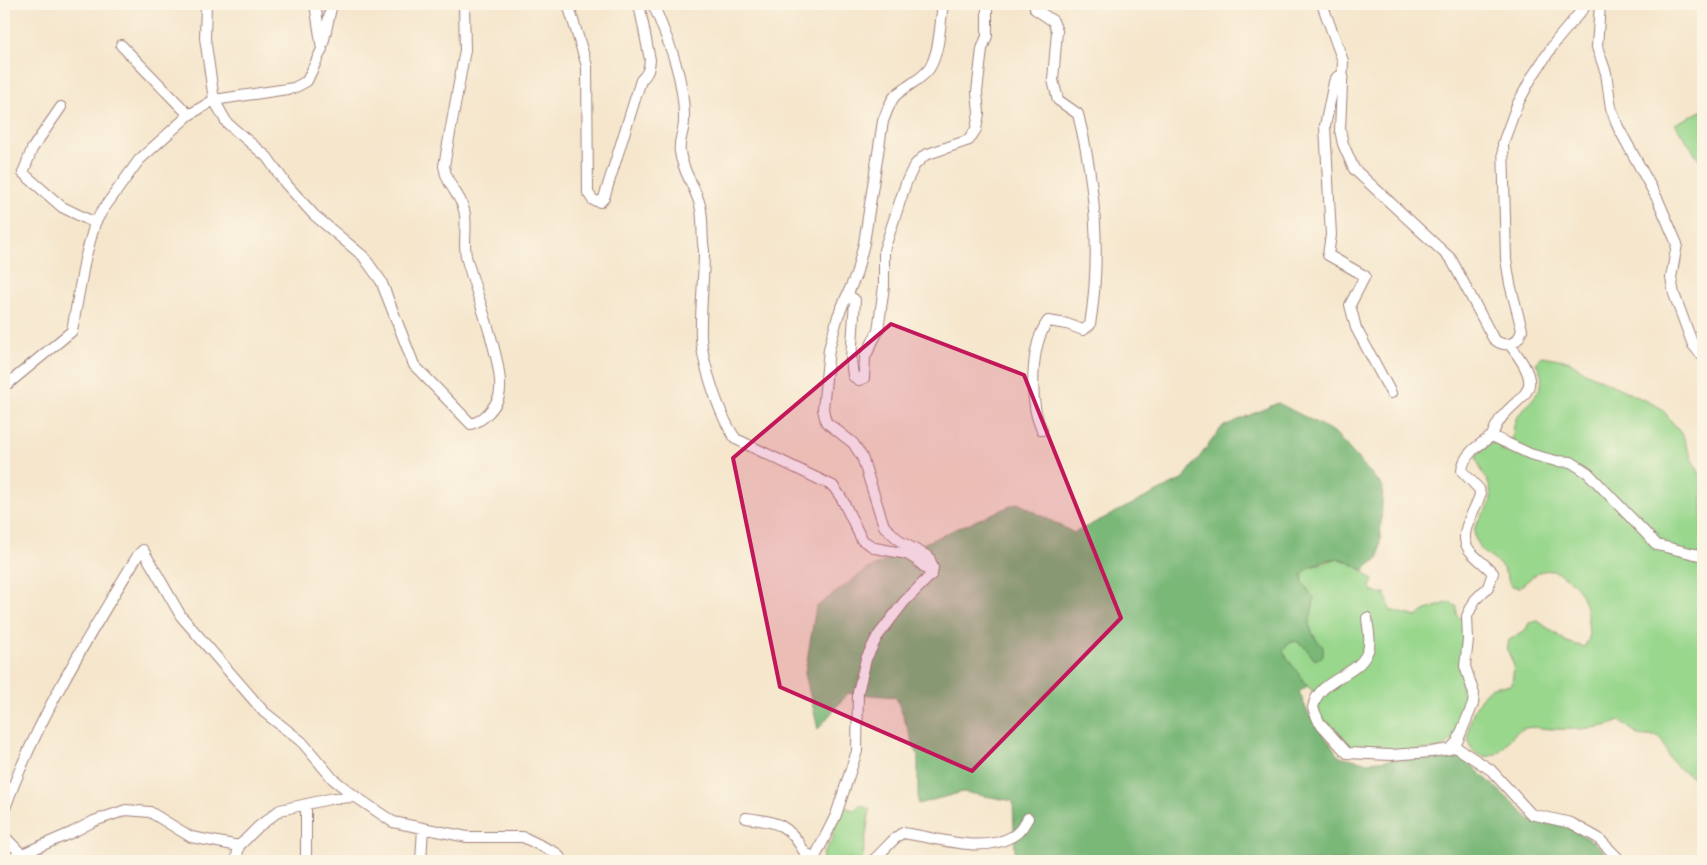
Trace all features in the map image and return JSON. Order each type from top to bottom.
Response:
[{"type":"street","points":[[206,4],[205,38],[214,100],[226,123],[267,157],[286,184],[314,215],[363,256],[381,281],[414,365],[471,424],[478,422],[494,407],[500,395],[500,377],[466,254],[464,210],[446,180],[444,166],[465,50],[464,4]]},
{"type":"street","points":[[315,4],[322,50]]},
{"type":"street","points":[[4,382],[9,383],[72,331],[85,259],[95,223],[139,160],[189,115],[214,100],[294,88],[306,81],[322,50],[332,4]]},
{"type":"street","points":[[568,4],[587,66],[588,193],[593,200],[600,202],[604,198],[641,80],[648,74],[650,60],[639,4]]},
{"type":"street","points":[[653,4],[680,74],[684,123],[679,141],[680,153],[700,205],[704,232],[702,239],[704,250],[701,338],[703,353],[720,410],[736,439],[833,486],[842,499],[862,540],[875,548],[907,554],[932,574]]},
{"type":"street","points":[[746,818],[774,823],[790,831],[795,835],[805,853],[816,860],[836,815],[857,751],[858,692],[866,659],[877,638],[904,602],[932,574],[933,568],[929,557],[901,542],[884,526],[862,457],[854,443],[826,422],[823,409],[829,349],[838,316],[856,275],[864,243],[884,121],[891,102],[896,95],[930,68],[936,48],[943,4]]},
{"type":"street","points":[[848,295],[855,300],[851,359],[853,376],[859,380],[864,378],[865,357],[878,331],[884,286],[884,250],[906,183],[914,166],[925,155],[969,140],[976,129],[979,113],[977,92],[982,49],[987,36],[987,4]]},
{"type":"street","points":[[1035,4],[1035,9],[1053,22],[1057,31],[1053,80],[1058,100],[1078,114],[1090,174],[1096,259],[1090,325],[1083,330],[1067,324],[1048,321],[1042,329],[1035,352],[1035,418],[1042,430]]},
{"type":"street","points":[[1322,4],[1343,61],[1340,130],[1343,144],[1354,170],[1451,259],[1493,338],[1503,344],[1510,345],[1517,340],[1522,330],[1510,284],[1506,259],[1503,143],[1517,105],[1532,77],[1548,53],[1587,4]]},
{"type":"street","points":[[1600,4],[1598,47],[1606,73],[1611,108],[1618,127],[1658,200],[1677,244],[1671,278],[1674,294],[1693,345],[1703,357]]},
{"type":"street","points":[[121,45],[189,115]]},
{"type":"street","points":[[1343,76],[1337,77],[1334,82],[1325,126],[1331,235],[1328,255],[1365,276],[1350,305],[1356,328],[1391,393]]},
{"type":"street","points":[[62,106],[32,149],[23,173],[62,208],[95,223]]},
{"type":"street","points":[[1367,618],[1368,651],[1360,662],[1316,695],[1313,708],[1319,722],[1347,753],[1391,755],[1450,749],[1454,746],[1473,704],[1474,694],[1465,666],[1468,640],[1467,616],[1475,600],[1488,588],[1492,573],[1468,549],[1464,540],[1466,527],[1480,495],[1479,489],[1462,471],[1462,466],[1468,456],[1492,436],[1496,423],[1522,399],[1530,387],[1530,376],[1510,345]]},
{"type":"street","points":[[1492,436],[1530,454],[1556,461],[1571,462],[1588,473],[1657,545],[1703,556]]},
{"type":"street","points":[[4,812],[29,746],[98,621],[143,550],[181,616],[264,712],[302,742],[333,778],[356,797],[393,822],[466,837],[523,836],[556,853],[563,861]]},
{"type":"street","points":[[1454,746],[1491,770],[1531,814],[1571,824],[1598,838],[1621,861]]},
{"type":"street","points":[[236,861],[239,846],[258,827],[280,810],[306,804],[356,797]]},
{"type":"street","points":[[306,804],[306,861]]},
{"type":"street","points":[[6,861],[117,811],[137,810],[150,812],[191,837],[239,846]]},
{"type":"street","points":[[872,861],[883,853],[895,837],[903,833],[946,843],[992,842],[1013,836],[1028,818]]},
{"type":"street","points":[[421,861],[422,828]]},
{"type":"street","points":[[4,836],[28,861]]},
{"type":"highlighted area","points":[[891,324],[1024,375],[1121,618],[972,771],[780,687],[733,458]]},
{"type":"green space","points":[[1703,110],[1703,165],[1675,124]]},
{"type":"green space","points":[[1542,356],[1569,361],[1583,371],[1661,408],[1683,436],[1693,462],[1702,477],[1703,783],[1674,764],[1658,736],[1640,736],[1620,721],[1606,726],[1587,728],[1526,728],[1514,734],[1501,750],[1490,756],[1483,756],[1474,751],[1469,743],[1470,722],[1480,700],[1493,687],[1512,685],[1514,666],[1507,649],[1509,640],[1525,631],[1529,623],[1538,621],[1567,642],[1584,647],[1589,639],[1588,619],[1584,601],[1569,579],[1552,571],[1546,571],[1535,575],[1519,588],[1510,585],[1507,576],[1499,564],[1479,547],[1475,535],[1477,523],[1487,509],[1491,497],[1489,485],[1479,466],[1476,455],[1491,443],[1510,443],[1517,417],[1533,399],[1540,386],[1542,379],[1536,363]]},
{"type":"green space","points":[[1278,403],[1334,432],[1383,487],[1379,557],[1364,570],[1337,558],[1320,562],[1302,574],[1303,583],[1314,598],[1310,628],[1323,647],[1323,656],[1315,660],[1304,646],[1296,641],[1287,644],[1283,652],[1307,686],[1299,692],[1307,711],[1339,756],[1366,762],[1449,755],[1455,750],[1530,819],[1569,827],[1594,842],[1613,861],[1024,861],[1015,853],[1013,801],[963,792],[918,804],[918,756],[896,697],[848,693],[818,729],[805,673],[816,607],[866,570],[1018,503],[1074,533],[1183,479],[1222,427]]},
{"type":"green space","points":[[1335,559],[1356,566],[1370,577],[1373,581],[1370,586],[1372,590],[1378,593],[1385,593],[1390,610],[1417,617],[1424,611],[1450,602],[1457,607],[1457,615],[1465,623],[1462,689],[1469,693],[1470,702],[1453,740],[1442,748],[1399,752],[1348,750],[1320,718],[1314,692],[1307,686],[1282,652],[1287,644],[1296,641],[1304,646],[1315,660],[1323,647],[1310,628],[1314,598],[1303,583],[1302,574],[1308,568]]},
{"type":"green space","points":[[859,805],[870,809],[862,861],[852,861],[850,858],[844,861],[822,861],[824,852],[834,837],[832,833],[845,807],[856,811]]}]
